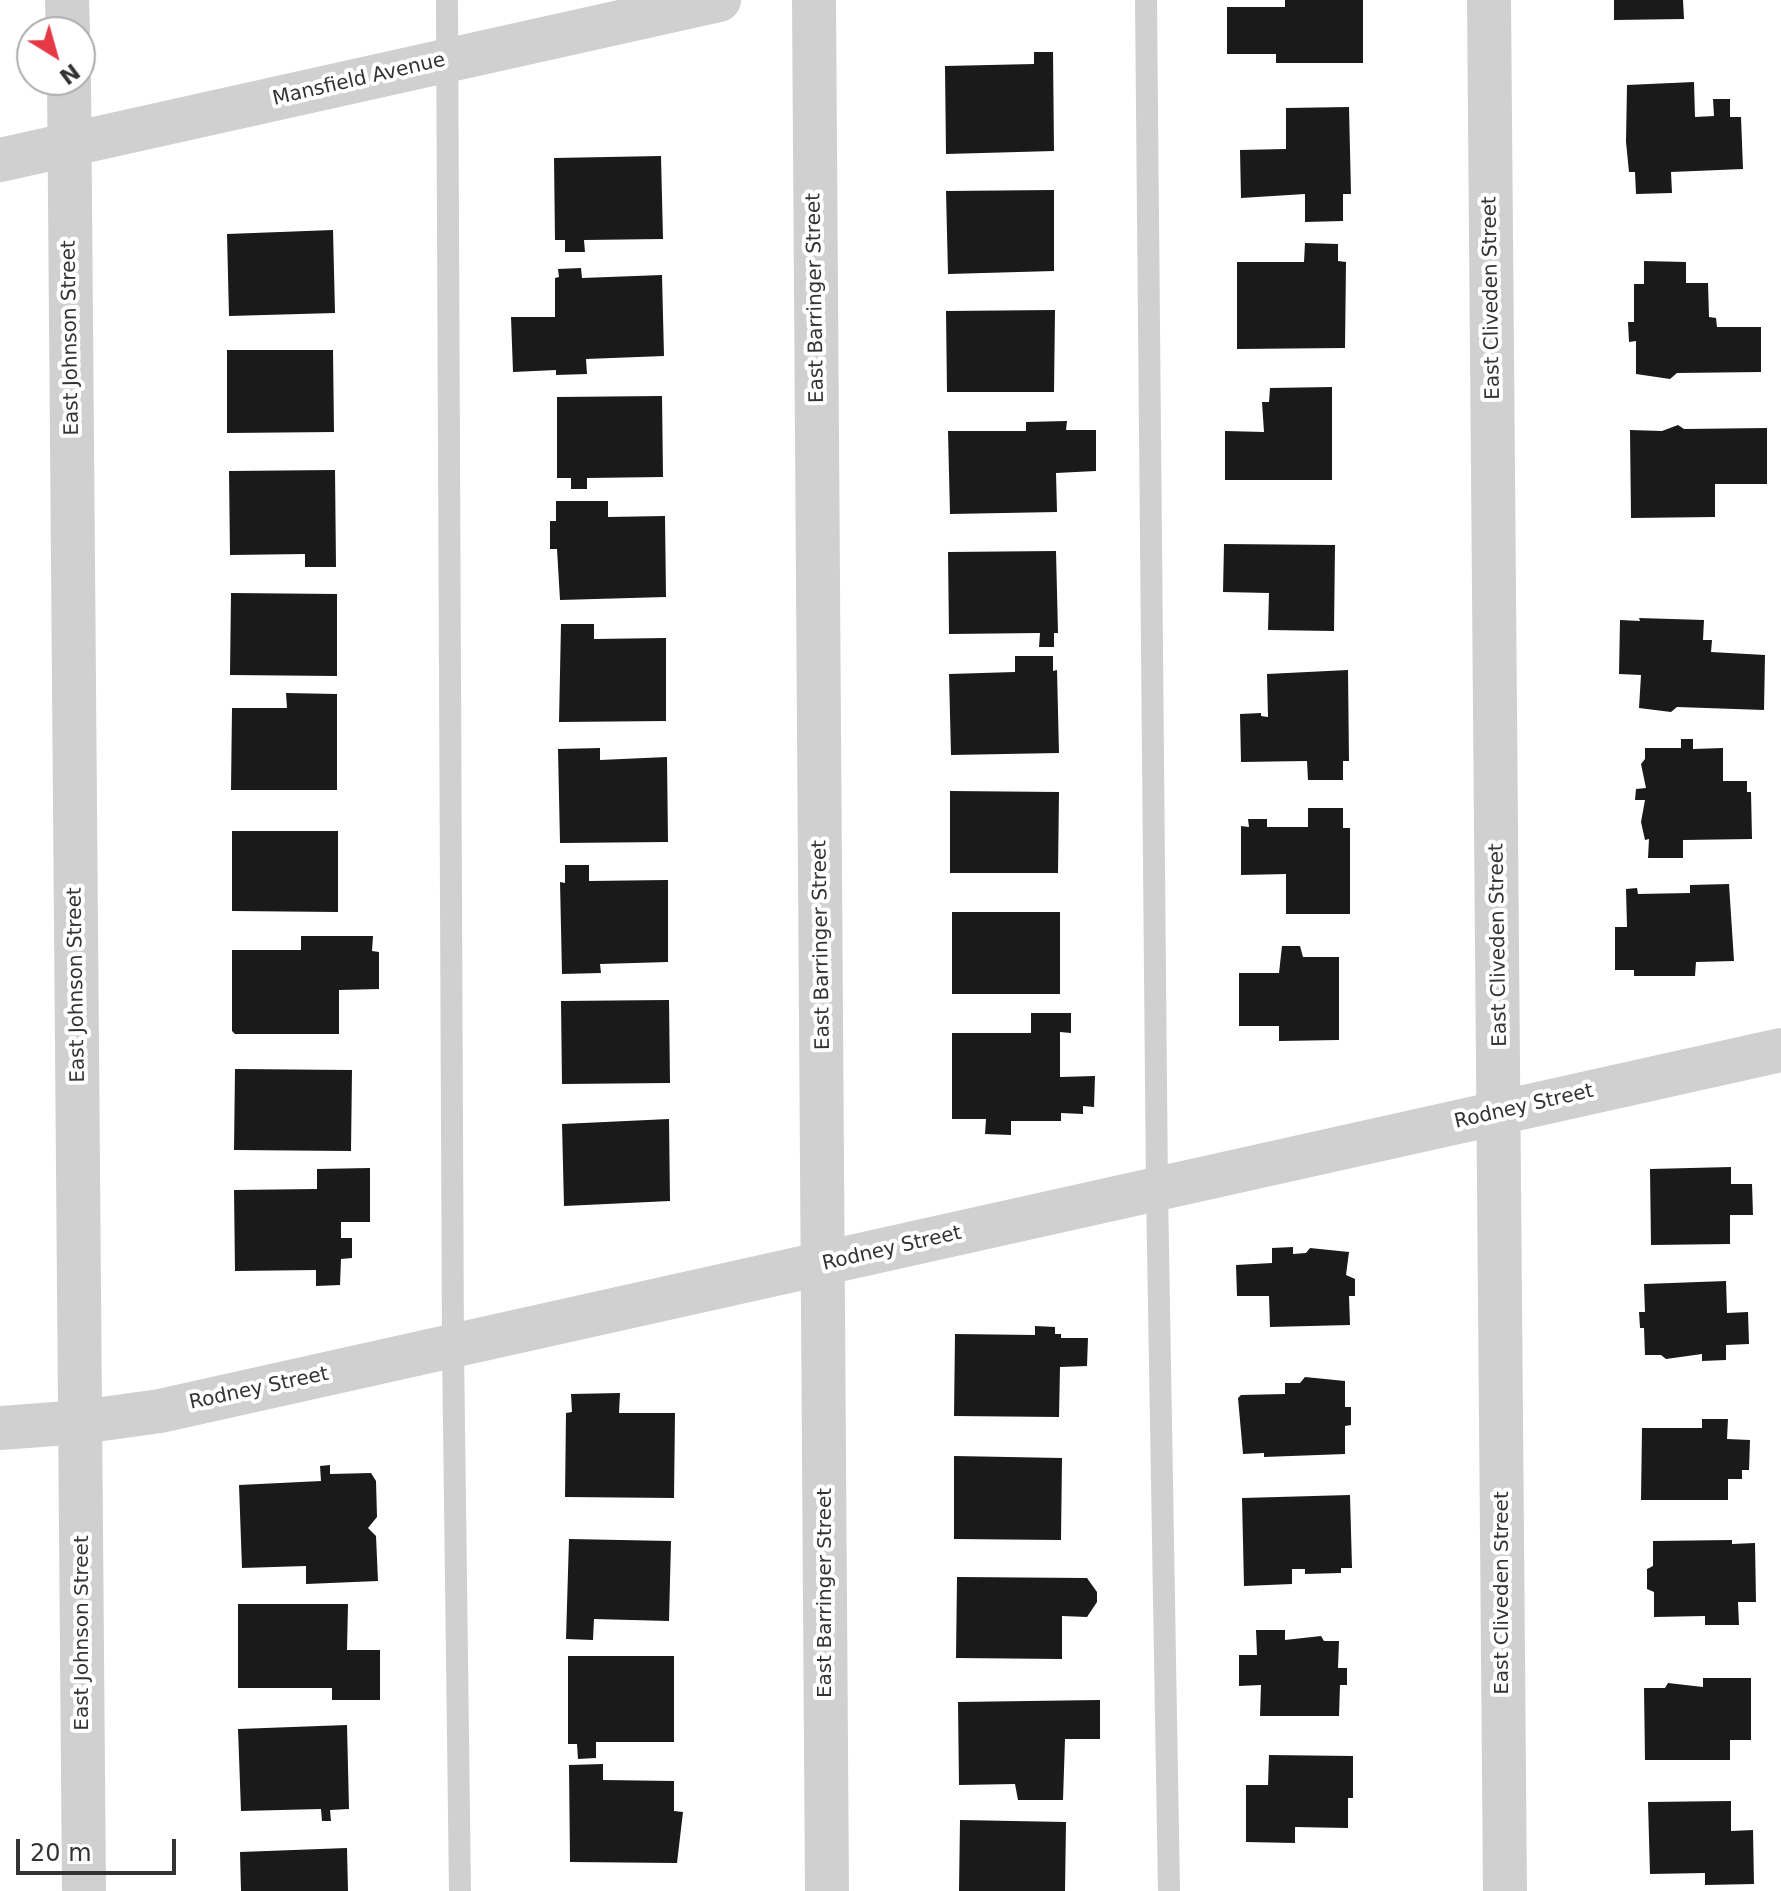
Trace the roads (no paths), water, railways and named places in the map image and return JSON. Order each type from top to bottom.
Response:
[{"type":"street","name":"Mansfield Avenue","points":[[0,160],[719,0]]},
{"type":"street","name":"East Barringer Street","points":[[814,0],[827,1891]]},
{"type":"street","name":"East Cliveden Street","points":[[1489,0],[1505,1891]]},
{"type":"street","name":"East Johnson Street","points":[[69,96],[84,1891]]},
{"type":"street","name":"Rodney Street","points":[[0,1428],[81,1422],[160,1411],[1781,1050]]},
{"type":"lane","points":[[447,0],[453,1347],[460,1891]]},
{"type":"lane","points":[[1146,0],[1157,1189],[1169,1891]]}]
